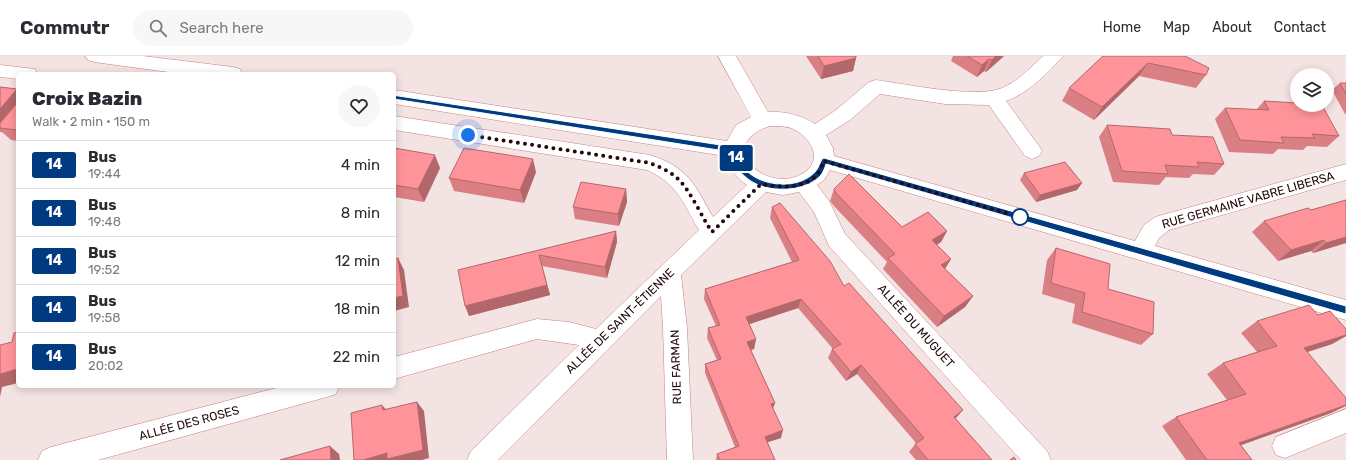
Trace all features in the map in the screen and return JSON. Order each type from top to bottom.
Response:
[{"type":"street","points":[[94,56],[218,72]]},
{"type":"street","points":[[727,56],[763,121]]},
{"type":"street","points":[[815,134],[843,115],[876,87],[974,99],[994,98],[1008,94],[1027,81],[1054,56]]},
{"type":"street","points":[[0,71],[16,73]]},
{"type":"street","points":[[396,97],[734,150]]},
{"type":"street","points":[[994,98],[1032,151]]},
{"type":"street","points":[[769,119],[786,119],[802,124],[815,134],[823,146],[824,161],[818,174],[804,184],[783,188],[761,184],[747,175],[737,163],[734,150],[737,139],[744,130],[754,123],[769,119]]},
{"type":"street","points":[[396,123],[650,163],[666,170],[676,177],[687,191],[712,232]]},
{"type":"street","points":[[824,161],[1346,310]]},
{"type":"street","name":"RUE GERMAINE VABRE LIBERSA","points":[[1142,253],[1147,235],[1154,228],[1163,223],[1346,172]]},
{"type":"street","name":"ALLÉE DE SAINT-ÉTIENNE","points":[[480,460],[599,341],[761,184]]},
{"type":"street","name":"ALLÉE DU MUGUET","points":[[804,184],[822,207],[837,240],[1038,460]]},
{"type":"street","name":"RUE FARMAN","points":[[670,273],[675,328],[680,460]]},
{"type":"street","points":[[396,367],[537,330],[565,331],[585,335],[599,341]]},
{"type":"street","name":"ALLÉE DES ROSES","points":[[51,460],[320,388]]},
{"type":"street","points":[[1285,446],[1346,421]]},
{"type":"building","points":[[818,56],[855,56],[856,58],[824,66]]},
{"type":"building","points":[[967,56],[996,56],[992,60],[989,59],[982,65]]},
{"type":"building","points":[[1103,56],[1185,56],[1209,68],[1206,75],[1148,63],[1102,107],[1069,88]]},
{"type":"building","points":[[1340,83],[1346,83],[1346,94]]},
{"type":"building","points":[[0,87],[16,89],[16,90],[0,109]]},
{"type":"building","points":[[1264,101],[1290,103],[1290,112],[1326,112],[1339,136],[1312,134],[1315,138],[1281,137],[1284,143],[1240,140],[1225,108],[1269,110]]},
{"type":"building","points":[[16,104],[16,130],[0,128],[0,123]]},
{"type":"building","points":[[1107,125],[1170,129],[1172,135],[1213,137],[1224,164],[1197,162],[1199,167],[1165,165],[1168,174],[1122,171]]},
{"type":"building","points":[[396,148],[435,155],[418,189],[396,185]]},
{"type":"building","points":[[464,148],[533,159],[520,190],[449,178]]},
{"type":"building","points":[[1065,162],[1082,183],[1040,195],[1024,173]]},
{"type":"building","points":[[849,174],[902,227],[928,212],[947,231],[932,240],[951,259],[941,265],[973,296],[944,316],[888,258],[895,254],[836,193],[834,189]]},
{"type":"building","points":[[581,182],[626,189],[618,214],[573,207]]},
{"type":"building","points":[[1346,200],[1346,237],[1326,243],[1324,240],[1291,250],[1264,221],[1308,208],[1311,210]]},
{"type":"building","points":[[780,203],[830,261],[844,286],[849,283],[963,410],[954,417],[992,460],[928,460],[915,444],[924,438],[861,365],[851,372],[832,349],[841,344],[801,299],[746,317],[756,339],[747,342],[775,403],[771,404],[783,430],[765,437],[775,460],[720,460],[717,454],[739,446],[705,364],[721,359],[708,328],[720,325],[705,289],[799,260],[772,207]]},
{"type":"building","points":[[616,231],[605,267],[539,255],[547,285],[465,306],[458,270]]},
{"type":"building","points":[[1056,248],[1110,264],[1108,289],[1154,302],[1153,334],[1082,312],[1085,293],[1051,283]]},
{"type":"building","points":[[396,258],[398,258],[403,296],[396,298]]},
{"type":"building","points":[[1309,305],[1318,315],[1330,311],[1346,329],[1346,335],[1304,348],[1346,398],[1346,405],[1239,443],[1252,460],[1207,460],[1176,417],[1246,394],[1223,363],[1277,346],[1257,321]]},
{"type":"building","points":[[16,332],[16,370],[0,374],[0,345],[12,342],[14,333]]},
{"type":"building","points":[[417,402],[423,450],[387,459],[387,453],[363,460],[354,460],[351,413],[382,405],[383,410]]},
{"type":"building","points":[[330,446],[331,460],[280,460]]},
{"type":"bus line","name":"14","points":[[396,97],[734,150],[737,163],[747,175],[761,184],[783,188],[804,184],[818,174],[824,161],[1346,310]]},
{"type":"route","points":[[468,135],[650,163],[666,170],[676,177],[687,191],[702,219],[712,232],[761,184],[783,188],[804,184],[818,174],[824,161],[1020,217]]}]
